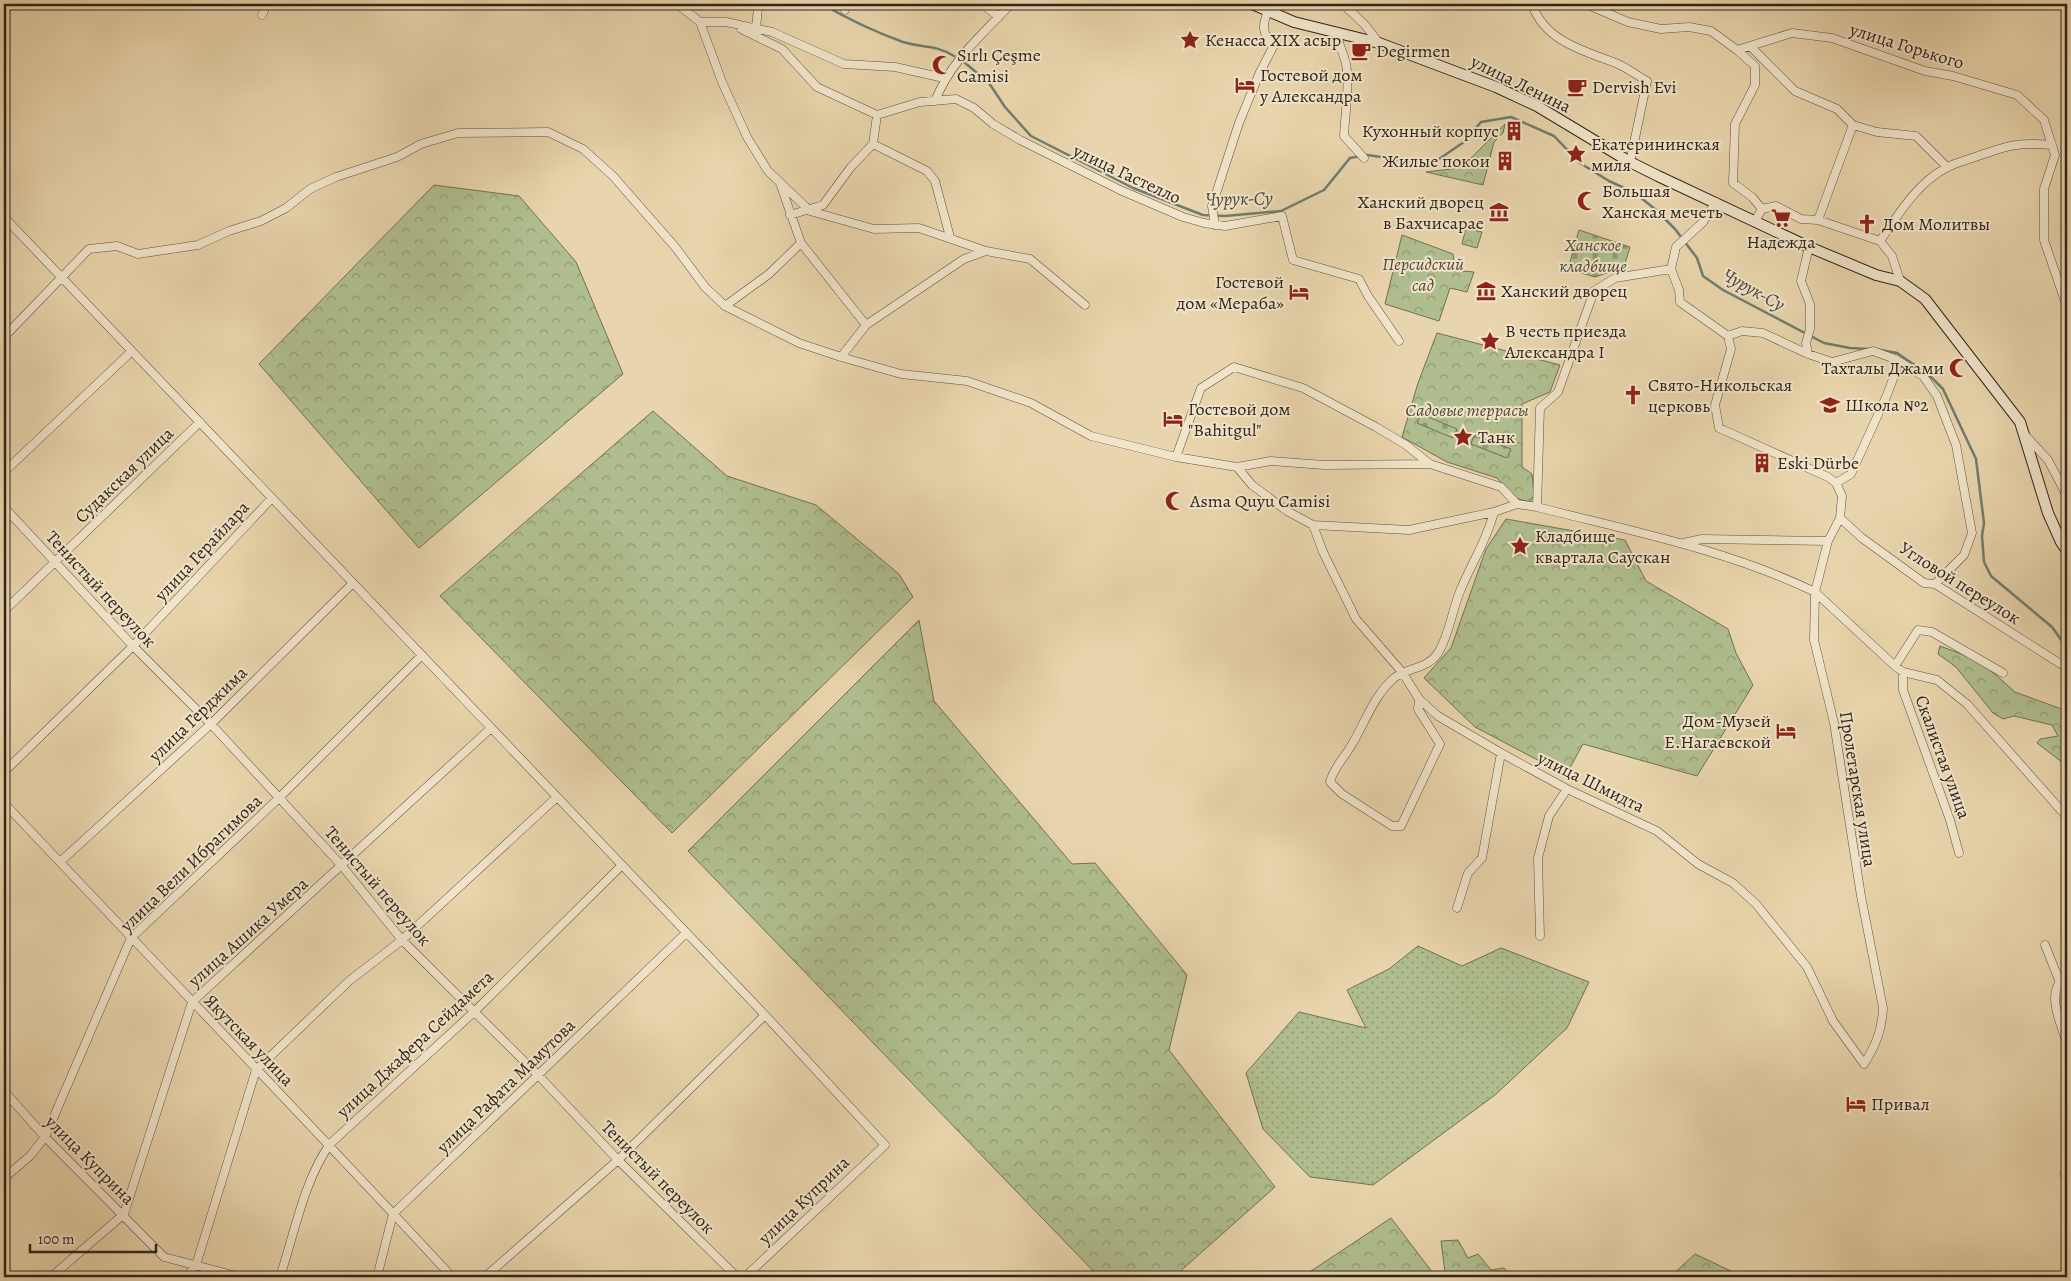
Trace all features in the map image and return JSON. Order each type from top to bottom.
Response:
[{"type":"main road","name":"улица Ленина","points":[[1252,4],[1294,22],[1379,43],[1453,70],[1520,98],[1630,162],[1809,247],[1876,275],[1900,281],[1925,299],[2020,422],[2048,513],[2067,551]]},
{"type":"street","points":[[262,15],[267,4]]},
{"type":"street","points":[[678,4],[700,22],[722,82],[747,137],[768,171],[810,211],[874,229],[919,228],[950,237],[986,251],[1030,259],[1085,305]]},
{"type":"street","points":[[756,4],[758,8],[756,28]]},
{"type":"street","points":[[982,4],[999,17]]},
{"type":"street","points":[[935,101],[944,78],[953,65],[1011,4]]},
{"type":"street","points":[[1343,4],[1365,25],[1379,43]]},
{"type":"street","points":[[1532,4],[1547,30],[1566,44],[1615,63],[1646,81],[1630,162]]},
{"type":"street","points":[[1586,4],[1628,22],[1661,29],[1689,27],[1711,30],[1755,66],[1755,85],[1735,124],[1733,183],[1752,197],[1762,208]]},
{"type":"street","points":[[1215,219],[1212,206],[1239,123],[1260,72],[1273,47],[1265,35],[1263,23],[1268,11]]},
{"type":"street","points":[[700,22],[726,22],[772,32],[844,64],[895,67],[944,78]]},
{"type":"street","points":[[726,22],[782,49],[817,87],[877,115],[873,144],[851,167],[823,205],[810,211],[790,215]]},
{"type":"street","points":[[1337,33],[1339,49],[1346,58],[1348,72],[1344,136],[1362,156]]},
{"type":"street","name":"улица Горького","points":[[1737,50],[1792,33],[1832,38],[1925,71],[1953,76],[2017,95],[2044,120],[2052,146]]},
{"type":"street","points":[[1751,47],[1795,91],[1837,109],[1853,125],[1877,132],[1916,136],[1947,167]]},
{"type":"street","name":"улица Гастелло","points":[[877,115],[920,102],[956,99],[974,108],[993,124],[1020,140],[1120,190],[1183,217],[1215,219],[1225,226],[1282,216],[1293,260],[1359,279],[1368,296],[1399,341]]},
{"type":"street","points":[[1818,220],[1853,125]]},
{"type":"street","points":[[4,337],[89,249],[116,246],[138,254],[198,245],[286,208],[310,189],[336,177],[397,157],[421,144],[458,134],[548,132],[583,149],[613,176],[676,248],[705,287],[725,306],[799,343],[901,374],[967,381],[1031,403],[1090,436],[1176,457],[1238,467],[1271,462],[1430,464]]},
{"type":"street","points":[[1880,241],[1918,191],[1947,167],[2012,144],[2029,143],[2052,146],[2055,155],[2044,189],[2044,240],[2067,307]]},
{"type":"street","points":[[873,144],[927,171],[935,180],[950,237]]},
{"type":"street","points":[[780,184],[801,243],[866,325]]},
{"type":"street","points":[[1716,202],[1703,222],[1676,247],[1671,269],[1679,290],[1680,302],[1728,336],[1731,349],[1715,405],[1719,428],[1828,476],[1836,484],[1842,496],[1840,518]]},
{"type":"street","points":[[1762,208],[1776,206],[1801,218],[1818,220],[1880,241],[1892,256],[1900,281]]},
{"type":"street","points":[[1755,221],[1762,208]]},
{"type":"street","points":[[4,217],[765,1015],[618,1160],[486,1277]]},
{"type":"street","points":[[725,306],[769,274],[801,243]]},
{"type":"street","points":[[1808,354],[1806,343],[1810,329],[1810,304],[1801,281],[1809,247]]},
{"type":"street","points":[[841,357],[866,325],[964,259],[986,251]]},
{"type":"street","points":[[1537,507],[1540,408],[1558,392],[1594,291],[1615,278],[1671,269]]},
{"type":"street","points":[[1728,336],[1742,331],[1764,333],[1808,354],[1832,362],[1873,351],[1895,359],[1924,376],[1937,396],[1956,445],[1972,533],[1964,555],[1935,584]]},
{"type":"street","points":[[4,472],[132,351]]},
{"type":"street","points":[[1836,484],[1851,474],[1887,395],[1897,368],[1895,359]]},
{"type":"street","points":[[1176,457],[1201,388],[1234,367],[1303,388],[1376,427],[1430,464],[1502,487],[1517,504]]},
{"type":"street","name":"Судакская улица","points":[[4,610],[200,422]]},
{"type":"street","points":[[2023,434],[2048,460],[2067,496]]},
{"type":"street","points":[[1238,467],[1259,490],[1286,511],[1313,525],[1409,530],[1494,512],[1517,504],[1537,507],[1681,544],[1757,568],[1815,592]]},
{"type":"street","name":"улица Герайлара","points":[[4,772],[133,646],[272,498]]},
{"type":"street","name":"Тенистый переулок","points":[[4,507],[133,646],[211,724],[342,866],[402,940],[539,1076],[618,1160],[737,1277]]},
{"type":"street","points":[[1419,699],[1418,709],[1440,744],[1401,826],[1392,826],[1342,794],[1330,782],[1333,772],[1351,746],[1375,700],[1393,679],[1402,672],[1420,668],[1438,654],[1460,589],[1489,531],[1494,512]]},
{"type":"street","name":"Угловой переулок","points":[[1840,518],[1862,538],[1924,583],[1935,584],[2067,668]]},
{"type":"street","name":"Пролетарская улица","points":[[1840,518],[1828,541],[1815,592],[1814,640],[1834,723],[1860,896],[1883,1008],[1882,1027],[1876,1044],[1864,1064]]},
{"type":"street","name":"улица Шмидта","points":[[1313,525],[1323,552],[1356,619],[1402,672],[1419,699],[1438,716],[1501,753],[1568,789],[1657,831],[1698,864],[1733,883],[1751,899],[1807,967],[1833,1021],[1864,1064]]},
{"type":"street","points":[[1681,544],[1702,540],[1828,541]]},
{"type":"street","name":"улица Герджима","points":[[60,862],[211,724],[353,583]]},
{"type":"street","name":"Скалистая улица","points":[[1815,592],[1895,666],[1904,672],[1937,680],[1966,704],[2067,817]]},
{"type":"street","points":[[1895,666],[1918,630],[1932,632],[2003,673]]},
{"type":"street","name":"улица Вели Ибрагимова","points":[[4,1178],[30,1156],[45,1137],[131,938],[279,798],[422,656]]},
{"type":"street","name":"Скалистая улица","points":[[1904,672],[1903,690],[1950,820],[1959,853]]},
{"type":"street","name":"улица Ашика Умера","points":[[124,1214],[192,1002],[491,728]]},
{"type":"street","points":[[1457,908],[1468,874],[1482,858],[1501,753]]},
{"type":"street","points":[[1540,936],[1538,858],[1549,816],[1568,789]]},
{"type":"street","points":[[187,1277],[196,1265],[256,1070],[349,981],[402,940],[556,796]]},
{"type":"street","name":"Якутская улица","points":[[4,803],[256,1070],[330,1144],[452,1277]]},
{"type":"street","name":"улица Джафера Сейдамета","points":[[280,1277],[311,1180],[320,1158],[330,1144],[474,1012],[622,865]]},
{"type":"street","name":"улица Рафата Мамутова","points":[[393,1214],[686,933]]},
{"type":"street","points":[[2045,945],[2059,980]]},
{"type":"street","points":[[2067,974],[2059,980],[2053,1001],[2067,1044]]},
{"type":"street","name":"улица Куприна","points":[[745,1277],[885,1145],[765,1015]]},
{"type":"street","name":"улица Куприна","points":[[4,1091],[45,1137],[124,1214],[164,1257],[240,1277]]},
{"type":"street","points":[[51,1277],[124,1214]]},
{"type":"street","points":[[377,1277],[393,1214]]},
{"type":"green space","points":[[1505,124],[1503,133],[1494,142],[1483,185],[1426,172],[1451,169],[1468,161]]},
{"type":"green space","points":[[434,185],[519,196],[576,262],[623,374],[419,548],[259,364]]},
{"type":"green space","points":[[1466,228],[1482,232],[1477,248],[1462,244]]},
{"type":"green space","name":"Ханское кладбище","points":[[1579,230],[1630,247],[1624,267],[1595,277],[1568,269]]},
{"type":"green space","name":"Персидский сад","points":[[1402,235],[1453,254],[1454,262],[1463,271],[1474,272],[1467,292],[1450,288],[1439,321],[1385,304]]},
{"type":"green space","name":"Садовые террасы","points":[[1437,333],[1560,365],[1550,392],[1522,404],[1522,467],[1532,474],[1534,495],[1530,502],[1515,498],[1497,478],[1447,462],[1402,437],[1418,383]]},
{"type":"green space","points":[[653,411],[727,476],[816,505],[899,574],[913,597],[672,833],[440,596]]},
{"type":"green space","points":[[1421,414],[1457,429],[1453,438],[1417,423]]},
{"type":"green space","points":[[1474,435],[1511,449],[1507,458],[1471,444]]},
{"type":"green space","points":[[1506,519],[1625,540],[1646,581],[1728,629],[1736,653],[1753,685],[1697,776],[1583,744],[1566,775],[1475,727],[1424,678],[1451,648],[1486,549]]},
{"type":"green space","points":[[919,620],[934,701],[1072,864],[1095,863],[1187,975],[1169,1050],[1275,1187],[1176,1275],[1169,1277],[1099,1277],[688,851]]},
{"type":"green space","points":[[1940,646],[1980,661],[2015,692],[2067,711],[2067,766],[2037,743],[2040,739],[2058,736],[2052,725],[2014,716],[2003,719],[1993,713],[1956,667],[1938,654]]},
{"type":"green space","points":[[1418,946],[1462,966],[1501,948],[1589,982],[1567,1028],[1495,1095],[1373,1185],[1310,1177],[1263,1129],[1246,1073],[1299,1012],[1366,1028],[1347,990],[1389,969]]},
{"type":"green space","points":[[1391,1218],[1436,1277],[1302,1277]]},
{"type":"green space","points":[[1458,1240],[1468,1258],[1478,1254],[1491,1270],[1504,1268],[1511,1277],[1449,1277],[1445,1272],[1441,1241]]},
{"type":"green space","points":[[1695,1254],[1735,1273],[1737,1277],[1670,1277]]},
{"type":"waterway","name":"Чурук-Су","points":[[822,4],[862,25],[903,42],[940,50],[954,56]]},
{"type":"waterway","name":"Чурук-Су","points":[[964,62],[989,83],[1005,107],[1031,136],[1133,188],[1203,215],[1225,216],[1281,211],[1324,190],[1350,158],[1367,155],[1423,163],[1439,159],[1464,142],[1481,122],[1511,117],[1554,136],[1580,163],[1609,181],[1635,193],[1656,210],[1675,229],[1697,258],[1703,276],[1723,290],[1824,343],[1850,348],[1869,349]]},
{"type":"waterway","name":"Чурук-Су","points":[[1875,349],[1897,353],[1929,375],[1943,389],[1976,459],[1984,523],[1982,536],[1984,562],[1991,576],[2052,627],[2067,648]]},
{"type":"place","name":"Кенасса XIX асыр","points":[[1190,40]]},
{"type":"place","name":"Degirmen","points":[[1361,51]]},
{"type":"place","name":"Sırlı Çeşme Camisi","points":[[942,65]]},
{"type":"place","name":"Гостевой дом у Александра","points":[[1245,85]]},
{"type":"place","name":"Dervish Evi","points":[[1577,87]]},
{"type":"place","name":"Кухонный корпус","points":[[1514,131]]},
{"type":"place","name":"Екатерининская миля","points":[[1576,154]]},
{"type":"place","name":"Жилые покои","points":[[1505,161]]},
{"type":"place","name":"Большая Ханская мечеть","points":[[1587,201]]},
{"type":"place","name":"Ханский дворец в Бахчисарае","points":[[1499,212]]},
{"type":"place","name":"Надежда","points":[[1781,218]]},
{"type":"place","name":"Дом Молитвы","points":[[1867,224]]},
{"type":"place","name":"Ханский дворец","points":[[1486,291]]},
{"type":"place","name":"Гостевой дом «Мераба»","points":[[1299,292]]},
{"type":"place","name":"В честь приезда Александра I","points":[[1490,341]]},
{"type":"place","name":"Тахталы Джами","points":[[1959,368]]},
{"type":"place","name":"Свято-Никольская церковь","points":[[1633,395]]},
{"type":"place","name":"Школа №2","points":[[1830,405]]},
{"type":"place","name":"Гостевой дом \"Bahitgul\"","points":[[1173,419]]},
{"type":"place","name":"Танк","points":[[1463,437]]},
{"type":"place","name":"Eski Dürbe","points":[[1762,463]]},
{"type":"place","name":"Asma Quyu Camisi","points":[[1175,501]]},
{"type":"place","name":"Кладбище квартала Саускан","points":[[1520,546]]},
{"type":"place","name":"Дом-Музей Е.Нагаевской","points":[[1786,731]]},
{"type":"place","name":"Привал","points":[[1856,1104]]}]
